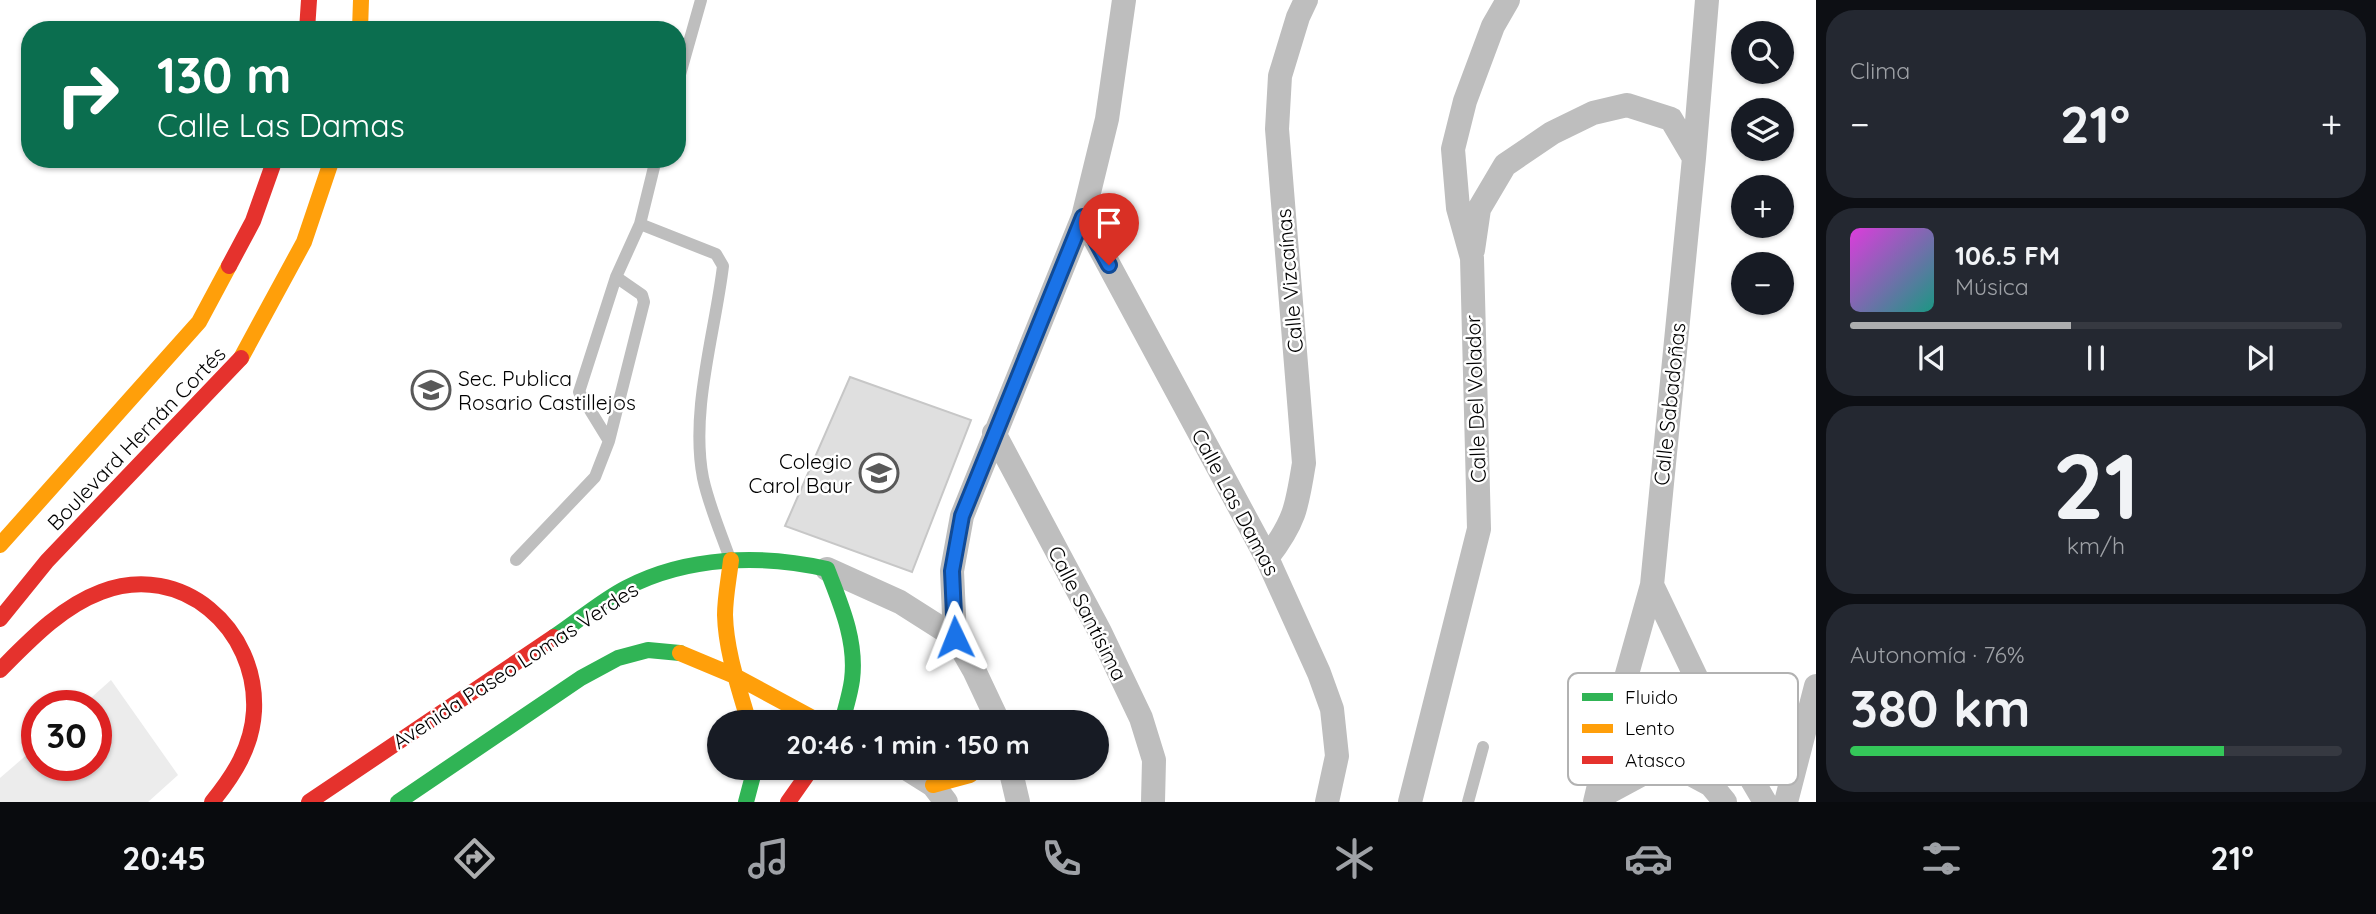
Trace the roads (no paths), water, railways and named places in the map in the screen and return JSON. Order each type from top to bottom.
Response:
[{"type":"main road","points":[[308,21],[309,0]]},
{"type":"main road","points":[[360,21],[361,0]]},
{"type":"main road","name":"Boulevard Hernán Cortés","points":[[0,545],[200,322],[253,221],[272,168]]},
{"type":"main road","name":"Boulevard Hernán Cortés","points":[[0,619],[47,561],[244,355],[304,242],[329,168]]},
{"type":"main road","name":"Avenida Paseo Lomas Verdes","points":[[310,802],[626,588],[659,573],[696,564],[771,559],[827,569]]},
{"type":"main road","points":[[731,560],[725,612],[726,632],[735,676],[746,710]]},
{"type":"main road","points":[[827,569],[844,613],[852,651],[853,678],[845,710]]},
{"type":"main road","points":[[0,670],[46,625],[85,599],[120,586],[152,584],[184,591],[212,608],[233,632],[243,651],[254,689],[247,744],[228,782],[212,802]]},
{"type":"main road","points":[[398,802],[581,678],[618,658],[649,650],[685,653],[798,710]]},
{"type":"main road","points":[[746,802],[752,780]]},
{"type":"main road","points":[[788,802],[804,780]]},
{"type":"main road","points":[[940,794],[962,780]]},
{"type":"street","points":[[955,637],[952,571],[962,516],[1083,217],[1107,119],[1124,0]]},
{"type":"street","name":"Calle Vizcaínas","points":[[1267,558],[1286,534],[1297,507],[1304,463],[1277,129],[1280,76],[1298,16],[1306,0]]},
{"type":"street","name":"Calle Del Volador","points":[[1410,802],[1479,529],[1472,258],[1458,208],[1453,149],[1470,88],[1493,26],[1508,0]]},
{"type":"street","name":"Calle Sabadoñas","points":[[1627,673],[1652,584],[1707,0]]},
{"type":"street","points":[[1472,258],[1479,209],[1505,165],[1552,133],[1592,113],[1627,105],[1671,119],[1694,158]]},
{"type":"street","name":"Calle Las Damas","points":[[1083,217],[1267,558],[1319,673],[1332,709],[1337,756],[1327,802]]},
{"type":"street","name":"Calle Santísima","points":[[994,433],[1100,632],[1141,718],[1154,760],[1153,802]]},
{"type":"street","name":"Avenida Paseo Lomas Verdes","points":[[827,569],[900,602],[955,637],[993,710]]},
{"type":"street","points":[[1652,584],[1694,673]]},
{"type":"street","points":[[1798,756],[1816,686]]},
{"type":"street","points":[[922,780],[940,794]]},
{"type":"street","points":[[1013,780],[1018,802]]},
{"type":"street","points":[[1595,801],[1623,785]]},
{"type":"street","points":[[1711,785],[1725,802]]},
{"type":"street","points":[[1755,785],[1765,802]]},
{"type":"street","points":[[1786,802],[1790,785]]},
{"type":"lane","points":[[686,53],[701,0]]},
{"type":"lane","points":[[609,441],[579,392],[616,277],[640,224],[654,168]]},
{"type":"lane","points":[[640,224],[716,254],[723,266],[702,391],[700,456],[707,495],[731,560]]},
{"type":"lane","points":[[516,559],[595,477],[609,441],[644,302],[642,295],[616,277]]},
{"type":"lane","points":[[1468,802],[1483,747]]},
{"type":"place","name":"Sec. Publica Rosario Castillejos","points":[[431,390]]},
{"type":"place","name":"Colegio Carol Baur","points":[[879,473]]}]
